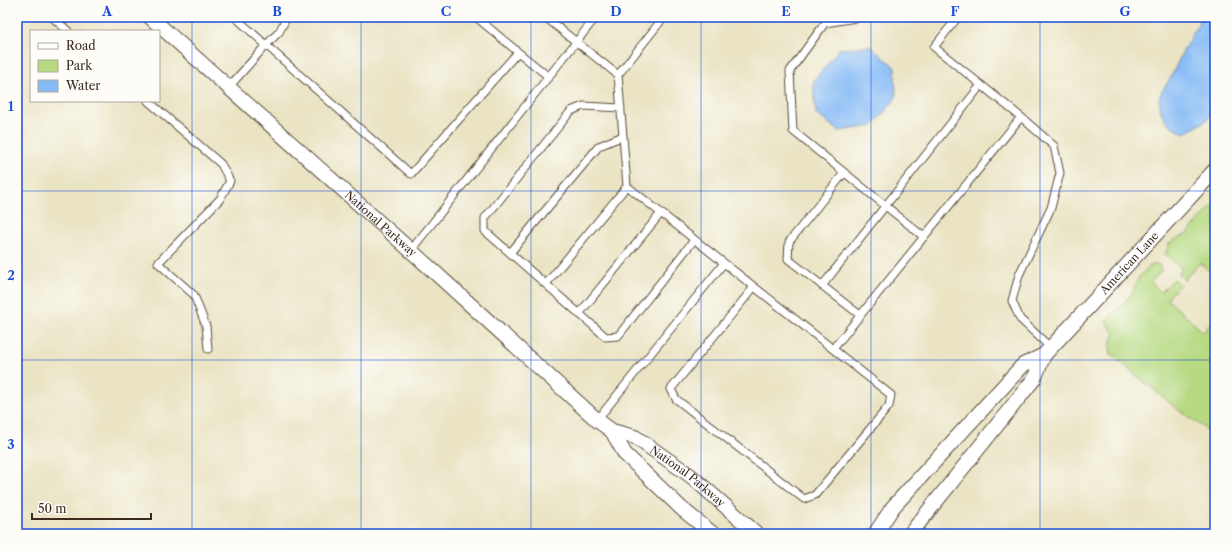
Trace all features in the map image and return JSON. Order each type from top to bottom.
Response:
[{"type":"street","name":"National Parkway","points":[[150,17],[411,250],[597,420],[612,431],[636,437],[684,472],[757,534]]},
{"type":"street","name":"American Lane","points":[[875,534],[893,507],[1023,365],[1047,351],[1215,170]]},
{"type":"street","name":"American Lane","points":[[910,534],[1034,379],[1047,351]]},
{"type":"street","name":"National Parkway","points":[[612,431],[625,454],[682,509],[713,534]]},
{"type":"lane","points":[[52,17],[67,30]]},
{"type":"lane","points":[[236,17],[411,174],[518,52]]},
{"type":"lane","points":[[229,87],[279,32],[287,17]]},
{"type":"lane","points":[[476,17],[549,76]]},
{"type":"lane","points":[[544,17],[618,74]]},
{"type":"lane","points":[[411,250],[596,17]]},
{"type":"lane","points":[[546,284],[627,186],[618,74],[664,17]]},
{"type":"lane","points":[[862,17],[828,20],[790,71],[793,131],[924,237]]},
{"type":"lane","points":[[958,17],[934,47],[1021,117],[1054,146],[1060,174],[1051,208],[1018,275],[1012,301],[1020,319],[1047,351]]},
{"type":"lane","points":[[822,286],[981,85]]},
{"type":"lane","points":[[149,102],[221,164],[230,181],[220,199],[158,263],[194,295],[206,326],[208,349]]},
{"type":"lane","points":[[621,108],[583,106],[571,111],[485,218],[485,231],[606,337],[618,336],[694,240]]},
{"type":"lane","points":[[833,349],[1021,117]]},
{"type":"lane","points":[[510,253],[599,146],[623,136]]},
{"type":"lane","points":[[844,173],[790,242],[788,259],[860,315]]},
{"type":"lane","points":[[627,186],[891,395],[890,406],[815,495],[804,499],[676,399],[671,389],[754,287]]},
{"type":"lane","points":[[579,314],[661,213]]},
{"type":"lane","points":[[597,420],[724,264]]},
{"type":"green space","points":[[1215,203],[1215,276],[1200,263],[1184,280],[1178,274],[1182,269],[1165,254],[1169,244],[1187,234]]},
{"type":"green space","points":[[1155,264],[1159,265],[1161,271],[1151,282],[1161,292],[1174,279],[1180,284],[1167,299],[1203,332],[1215,319],[1215,435],[1176,408],[1111,354],[1110,344],[1115,334],[1106,321],[1131,295],[1139,277],[1149,267]]},
{"type":"water","points":[[1200,17],[1215,17],[1215,107],[1207,120],[1186,133],[1177,130],[1167,122],[1161,112],[1159,99],[1198,24]]},
{"type":"water","points":[[870,46],[895,67],[896,98],[873,126],[839,131],[816,114],[813,82],[839,49]]}]
